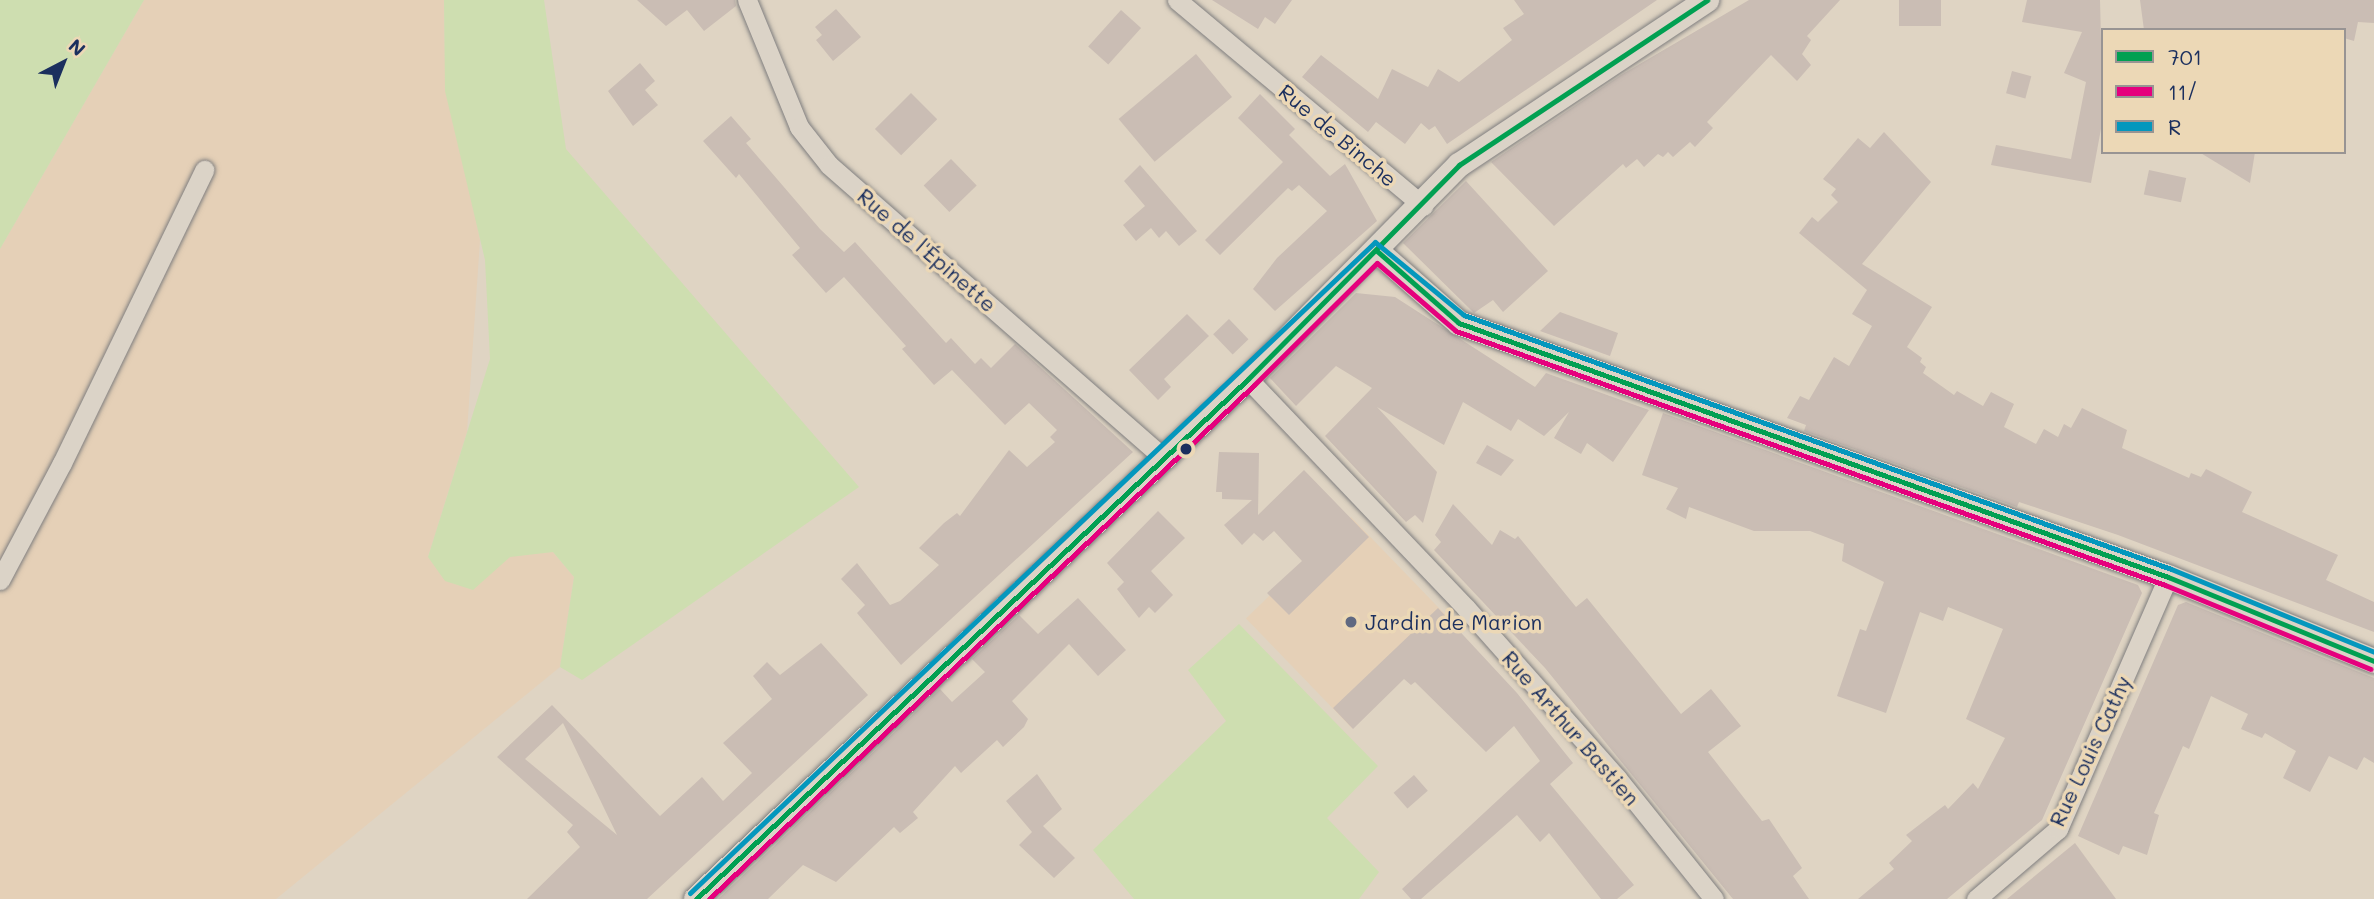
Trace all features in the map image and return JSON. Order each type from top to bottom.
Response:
[{"type":"street","name":"Rue de l'Épinette","points":[[747,0],[799,127],[829,165],[1164,458]]},
{"type":"street","name":"Rue de Binche","points":[[1177,0],[1423,206]]},
{"type":"street","points":[[696,899],[1248,379],[1423,206],[1459,165],[1707,0]]},
{"type":"street","points":[[0,580],[62,464],[204,170]]},
{"type":"street","points":[[1377,251],[1459,323],[2168,577],[2374,662]]},
{"type":"street","name":"Rue Arthur Bastien","points":[[1248,379],[1466,608],[1617,778],[1714,899]]},
{"type":"street","name":"Rue Louis Cathy","points":[[1976,899],[2058,829],[2168,577]]},
{"type":"shaded area","points":[[144,0],[444,0],[445,63],[480,240],[467,432],[428,557],[553,552],[574,577],[560,667],[276,899],[0,899],[0,249]]},
{"type":"shaded area","name":"Jardin de Marion","points":[[1351,517],[1457,627],[1352,728],[1246,618]]},
{"type":"green space","points":[[0,0],[144,0],[0,249]]},
{"type":"green space","points":[[444,0],[544,0],[566,149],[859,487],[582,680],[560,667],[574,577],[553,552],[510,557],[473,590],[445,581],[428,557],[490,359],[485,260],[445,91]]},
{"type":"green space","points":[[1239,624],[1378,766],[1327,818],[1379,872],[1359,899],[1134,899],[1093,850],[1226,721],[1188,670]]},
{"type":"building","points":[[637,0],[735,0],[736,6],[704,31],[687,10],[666,26]]},
{"type":"building","points":[[1212,0],[1292,0],[1275,24],[1265,17],[1258,29]]},
{"type":"building","points":[[1514,0],[1657,0],[1447,144],[1435,126],[1429,130],[1421,123],[1405,144],[1376,122],[1368,132],[1302,77],[1321,55],[1378,99],[1392,69],[1428,87],[1438,69],[1459,82],[1512,40],[1503,28],[1524,14]]},
{"type":"building","points":[[1749,0],[1840,0],[1807,36],[1811,40],[1802,54],[1811,65],[1797,81],[1771,55],[1707,122],[1713,128],[1695,147],[1690,142],[1673,157],[1668,152],[1663,157],[1658,154],[1644,167],[1637,159],[1626,168],[1623,164],[1554,226],[1491,162],[1621,75]]},
{"type":"building","points":[[1899,0],[1941,0],[1941,26],[1899,26]]},
{"type":"building","points":[[2027,0],[2100,0],[2101,129],[2091,183],[1991,165],[1996,145],[2071,159],[2086,82],[2064,73],[2082,32],[2022,22]]},
{"type":"building","points":[[2140,0],[2374,0],[2374,23],[2358,22],[2354,41],[2346,39],[2346,28],[2144,28]]},
{"type":"building","points":[[836,9],[861,37],[833,61],[816,40],[822,35],[815,27]]},
{"type":"building","points":[[1121,10],[1141,28],[1108,64],[1088,46]]},
{"type":"building","points":[[1196,54],[1232,97],[1155,162],[1119,119]]},
{"type":"building","points":[[640,63],[655,81],[645,90],[658,105],[633,126],[608,91]]},
{"type":"building","points":[[2012,71],[2031,76],[2025,98],[2006,93]]},
{"type":"building","points":[[911,93],[937,119],[901,155],[875,129]]},
{"type":"building","points":[[1260,94],[1295,129],[1289,135],[1330,176],[1345,164],[1377,221],[1275,311],[1253,289],[1277,258],[1327,211],[1299,185],[1292,191],[1288,188],[1220,255],[1205,240],[1283,162],[1238,118]]},
{"type":"building","points":[[731,116],[751,139],[746,143],[820,229],[844,252],[855,242],[946,343],[951,338],[975,364],[981,358],[991,368],[1015,344],[1133,452],[901,665],[857,613],[865,605],[841,579],[857,563],[890,605],[900,601],[939,565],[919,548],[944,523],[957,513],[960,516],[1009,450],[1027,467],[1055,442],[1050,437],[1057,430],[1029,403],[1005,425],[952,370],[934,385],[902,349],[906,346],[844,277],[826,293],[792,255],[800,248],[739,174],[736,178],[703,141]]},
{"type":"building","points":[[1884,132],[1931,182],[1862,264],[1932,307],[1907,347],[1922,358],[1920,362],[1926,367],[1923,373],[1954,395],[1957,391],[1983,406],[1991,392],[2014,404],[2004,427],[2036,444],[2044,429],[2058,437],[2064,424],[2071,428],[2082,408],[2127,430],[2122,448],[2189,478],[2191,473],[2201,477],[2206,469],[2252,492],[2242,512],[2338,555],[2326,580],[2374,602],[2374,632],[2118,535],[2019,502],[2017,507],[1804,431],[1806,425],[1787,418],[1800,396],[1809,400],[1834,357],[1849,366],[1872,326],[1852,314],[1867,290],[1799,233],[1812,217],[1818,222],[1838,202],[1831,195],[1836,189],[1823,179],[1858,138],[1870,148]]},
{"type":"building","points":[[2202,154],[2255,154],[2250,183]]},
{"type":"building","points":[[951,159],[977,186],[949,212],[924,185]]},
{"type":"building","points":[[1140,165],[1197,231],[1179,246],[1166,231],[1159,238],[1151,228],[1136,241],[1123,225],[1145,206],[1124,181]]},
{"type":"building","points":[[2149,170],[2186,178],[2181,202],[2144,194]]},
{"type":"building","points":[[1466,181],[1548,271],[1503,312],[1493,300],[1474,313],[1403,243]]},
{"type":"building","points":[[1356,293],[1395,297],[1535,387],[1546,373],[1649,410],[1613,462],[1587,443],[1581,454],[1554,438],[1569,412],[1544,436],[1518,419],[1511,431],[1463,402],[1444,445],[1377,407],[1437,472],[1423,523],[1415,515],[1406,522],[1325,436],[1372,388],[1336,366],[1296,406],[1270,378]]},
{"type":"building","points":[[1560,312],[1618,333],[1610,356],[1540,331]]},
{"type":"building","points":[[1187,314],[1209,336],[1164,379],[1171,387],[1158,400],[1129,370]]},
{"type":"building","points":[[1229,319],[1248,339],[1233,354],[1213,334]]},
{"type":"building","points":[[1663,413],[2138,585],[2142,593],[2042,820],[1947,899],[1858,899],[1894,869],[1889,863],[1912,841],[1906,835],[1945,805],[1948,809],[1973,783],[1978,789],[2005,738],[1966,719],[2003,629],[1948,607],[1943,621],[1920,612],[1886,713],[1837,696],[1860,629],[1866,631],[1884,582],[1842,561],[1844,544],[1810,531],[1754,531],[1689,507],[1686,519],[1666,509],[1678,488],[1642,475]]},
{"type":"building","points":[[1487,445],[1514,460],[1501,476],[1476,463]]},
{"type":"building","points":[[1219,452],[1259,453],[1258,515],[1304,470],[1369,537],[1289,615],[1267,593],[1302,561],[1274,531],[1263,541],[1254,533],[1242,545],[1224,525],[1252,500],[1222,499],[1222,492],[1216,492]]},
{"type":"building","points":[[1453,504],[1492,545],[1500,530],[1515,539],[1518,536],[1576,607],[1587,598],[1681,714],[1711,689],[1741,726],[1708,752],[1762,821],[1769,819],[1802,868],[1793,876],[1809,899],[1733,899],[1545,668],[1434,550],[1441,542],[1435,535]]},
{"type":"building","points":[[1158,511],[1185,538],[1151,571],[1173,595],[1155,613],[1149,607],[1139,618],[1117,589],[1124,582],[1107,563]]},
{"type":"building","points":[[1078,598],[1126,650],[1098,676],[1069,644],[1012,701],[1028,719],[1024,727],[1003,747],[997,740],[961,773],[955,766],[913,812],[918,818],[900,833],[894,827],[836,882],[803,865],[768,899],[718,899],[940,689],[952,702],[985,672],[972,659],[1019,615],[1038,634]]},
{"type":"building","points":[[2186,602],[2374,678],[2374,763],[2364,757],[2357,770],[2329,756],[2310,792],[2283,778],[2296,751],[2265,733],[2262,738],[2241,729],[2248,714],[2211,696],[2189,749],[2183,746],[2154,813],[2159,815],[2147,855],[2123,846],[2119,855],[2078,836],[2178,605]]},
{"type":"building","points":[[1438,608],[1517,693],[1573,763],[1550,784],[1634,885],[1617,899],[1601,899],[1549,833],[1540,842],[1517,815],[1421,899],[1411,899],[1402,889],[1540,761],[1514,726],[1486,752],[1415,682],[1411,685],[1404,679],[1353,729],[1333,708]]},
{"type":"building","points":[[821,643],[868,695],[647,899],[527,899],[580,847],[567,832],[573,825],[497,757],[552,705],[660,816],[702,777],[723,801],[752,773],[723,743],[772,699],[753,676],[767,662],[780,675]],"holes":[[[563,723],[617,835],[525,759]]]},
{"type":"building","points":[[1037,774],[1062,809],[1043,826],[1075,858],[1054,878],[1019,845],[1032,832],[1006,801]]},
{"type":"building","points":[[1414,775],[1428,791],[1407,809],[1394,793]]},
{"type":"building","points":[[2075,843],[2116,899],[2007,899],[2030,880]]},
{"type":"transit line","name":"701","points":[[696,899],[1248,379],[1459,165],[1707,0]]},
{"type":"transit line","name":"R","points":[[690,893],[1375,242],[1464,315],[2171,569],[2374,652]]},
{"type":"transit line","name":"701","points":[[1377,251],[1459,323],[2168,577],[2374,661]]},
{"type":"transit line","name":"11/","points":[[709,899],[1254,385],[1377,263],[1456,331],[2165,585],[2371,669]]},
{"type":"place","name":"Jardin de Marion","points":[[1351,622]]}]
